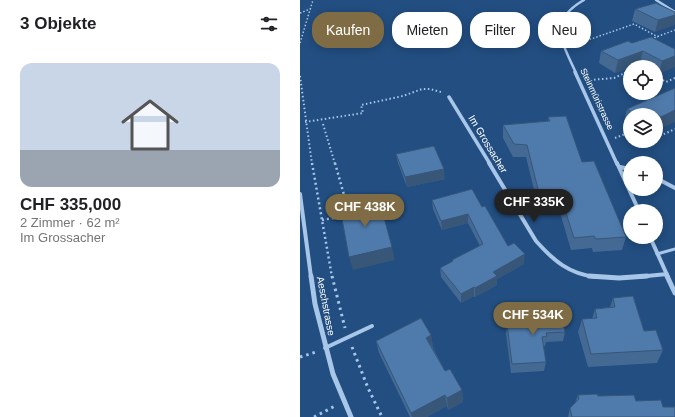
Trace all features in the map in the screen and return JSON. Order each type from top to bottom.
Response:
[{"type":"street","name":"Steinmüristrasse","points":[[569,12],[572,7],[584,0]]},
{"type":"street","points":[[656,0],[675,12]]},
{"type":"street","name":"Steinmüristrasse","points":[[566,48],[579,81],[636,204]]},
{"type":"street","name":"Im Grossacher","points":[[450,98],[536,241],[547,255],[566,268],[578,273],[608,280],[666,274]]},
{"type":"street","points":[[663,182],[675,188]]},
{"type":"street","name":"Aeschstrasse","points":[[300,194],[315,304],[325,348],[333,374],[351,417]]},
{"type":"street","points":[[653,244],[675,293]]},
{"type":"lane","points":[[657,254],[675,249]]},
{"type":"lane","points":[[325,348],[372,326]]},
{"type":"path","points":[[300,43],[313,0]]},
{"type":"path","points":[[300,13],[310,8]]},
{"type":"path","points":[[591,39],[634,24],[658,37]]},
{"type":"path","points":[[657,43],[650,40],[675,30]]},
{"type":"path","points":[[604,79],[614,78],[623,74]]},
{"type":"path","points":[[300,76],[305,122],[322,220],[340,310],[368,388],[382,417]]},
{"type":"path","points":[[663,80],[666,82],[675,78]]},
{"type":"path","points":[[305,122],[363,113],[361,105],[403,96],[422,89],[430,89],[440,92],[450,98]]},
{"type":"path","points":[[322,220],[339,217],[344,215],[343,211],[348,210],[323,124]]},
{"type":"path","points":[[663,135],[675,129]]},
{"type":"path","points":[[608,141],[623,135]]},
{"type":"path","points":[[314,417],[345,401]]},
{"type":"building","points":[[656,3],[675,12],[675,15],[658,20],[635,9]]},
{"type":"building","points":[[651,37],[675,49],[675,56],[663,61],[643,51],[618,60],[601,51],[628,41],[632,43]]},
{"type":"building","points":[[675,88],[675,110],[663,116],[663,108],[629,108],[648,100],[663,100],[663,93]]},
{"type":"building","points":[[566,116],[582,162],[594,161],[623,230],[623,237],[596,239],[594,236],[574,238],[560,194],[554,194],[554,192],[539,193],[527,145],[514,144],[503,125],[550,121],[548,117]]},
{"type":"building","points":[[434,146],[444,169],[405,177],[396,154]]},
{"type":"building","points":[[472,189],[482,207],[485,206],[508,246],[514,243],[525,254],[493,272],[497,276],[461,294],[440,268],[483,244],[468,214],[441,221],[432,200]]},
{"type":"building","points":[[379,199],[392,247],[349,257],[340,208]]},
{"type":"building","points":[[633,296],[644,331],[656,330],[663,350],[591,354],[582,319],[597,318],[595,309],[615,307],[613,298]]},
{"type":"building","points":[[561,312],[565,332],[546,333],[547,336],[542,337],[546,362],[512,364],[507,324],[522,324],[521,314]]},
{"type":"building","points":[[421,318],[431,335],[426,338],[445,371],[450,369],[462,390],[447,398],[445,395],[411,413],[376,341]]},
{"type":"building","points":[[597,394],[598,396],[634,395],[636,401],[661,400],[663,407],[675,407],[675,417],[572,417],[570,408],[579,399],[578,395]]}]
